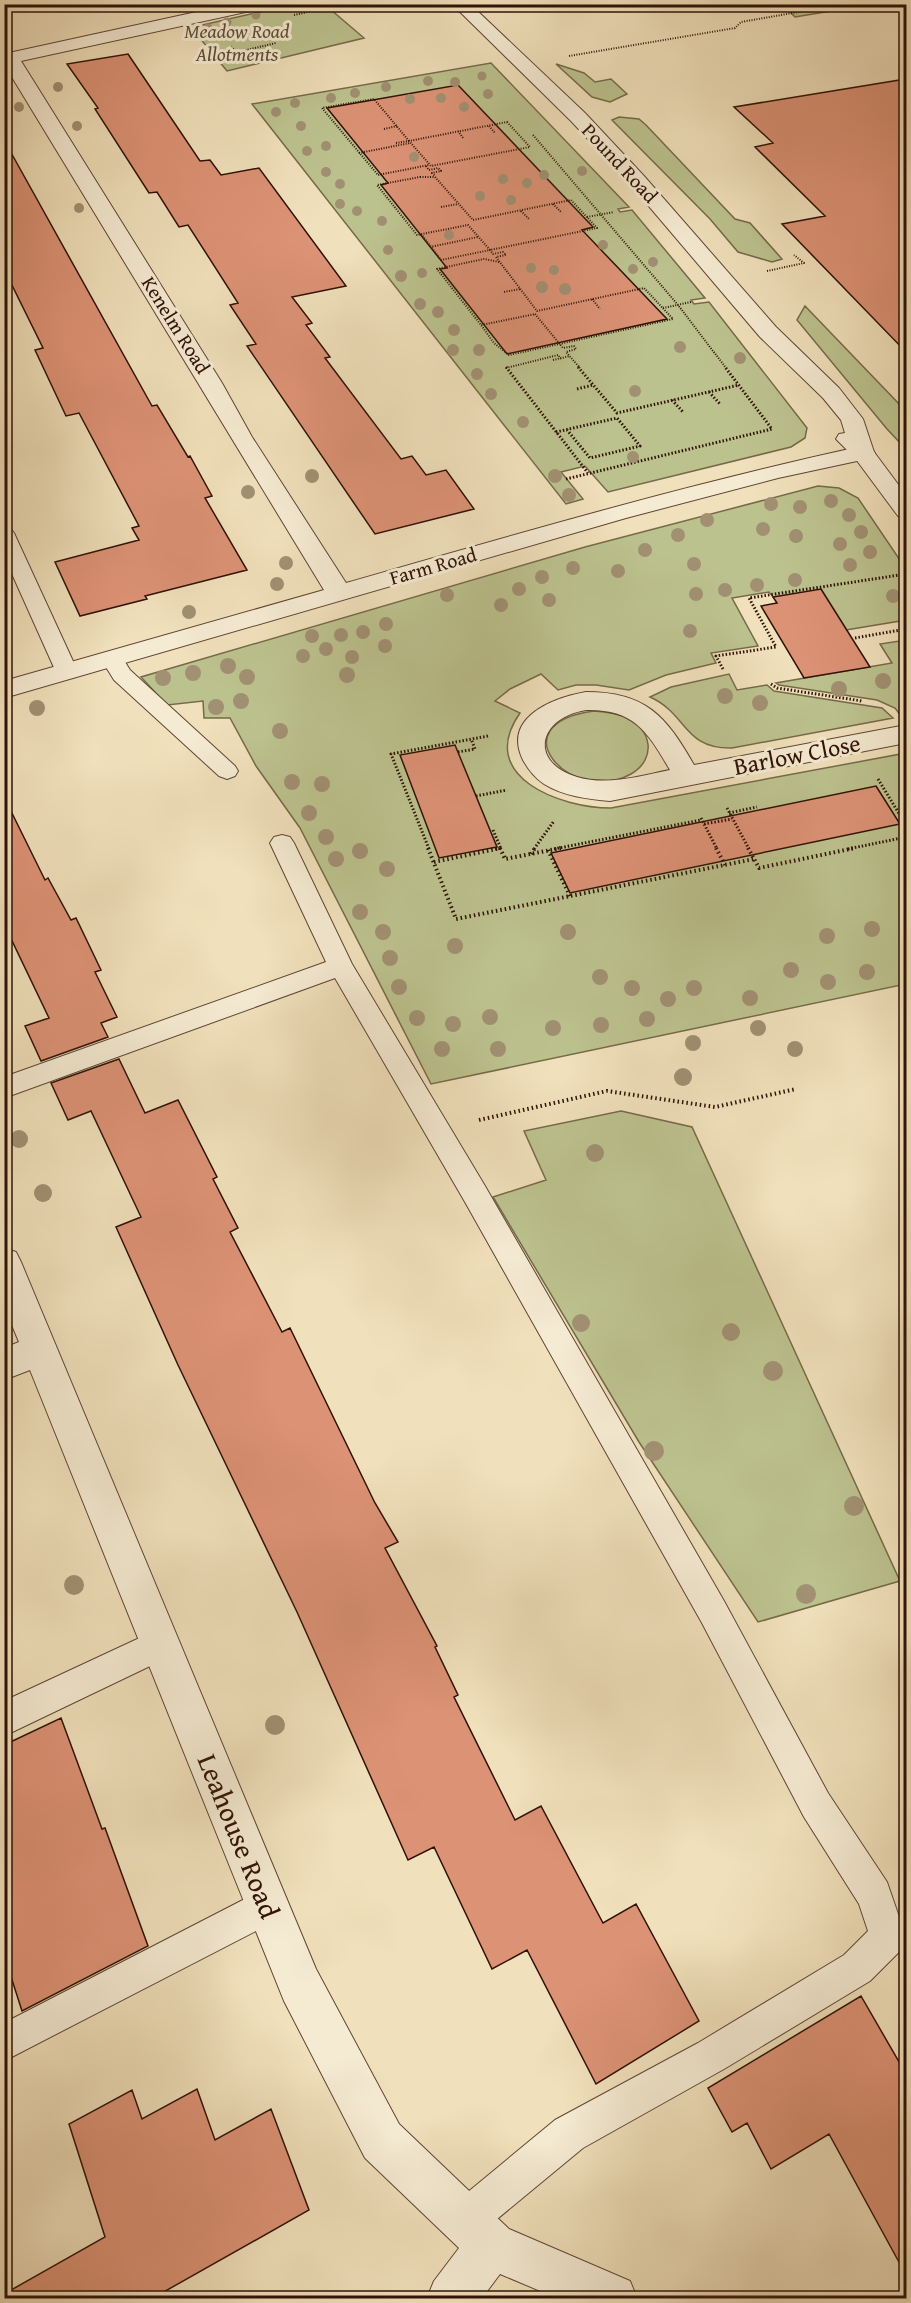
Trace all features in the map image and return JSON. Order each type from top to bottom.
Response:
[{"type":"street","points":[[8,58],[259,4]]},
{"type":"street","name":"Pound Road","points":[[460,4],[524,63],[638,180],[768,332],[831,393],[852,419],[863,453]]},
{"type":"street","name":"Kenelm Road","points":[[8,58],[339,593]]},
{"type":"street","name":"Pound Road","points":[[768,332],[812,404]]},
{"type":"street","name":"Pound Road","points":[[828,423],[863,453],[906,512]]},
{"type":"street","name":"Farm Road","points":[[4,690],[618,513],[776,472],[863,453]]},
{"type":"street","name":"Barlow Close","points":[[687,776],[660,731],[644,716],[628,706],[608,701],[570,704],[540,721],[533,732],[530,745],[535,759],[547,772],[563,783],[585,789],[610,791],[906,734]]},
{"type":"street","name":"Leahouse Road","points":[[4,1262],[22,1357],[161,1644],[300,1985],[382,2141],[478,2233],[613,2298]]},
{"type":"street","points":[[451,2298],[478,2233]]},
{"type":"lane","points":[[4,533],[67,672]]},
{"type":"lane","points":[[112,659],[122,675],[227,771]]},
{"type":"lane","points":[[282,843],[341,966],[438,1129],[708,1602],[816,1805],[874,1895],[888,1937],[857,1968],[711,2056],[569,2134],[478,2233]]},
{"type":"lane","points":[[4,1088],[341,966]]},
{"type":"lane","points":[[4,1719],[161,1644]]},
{"type":"lane","points":[[4,2043],[268,1905]]},
{"type":"path","points":[[568,56],[735,28],[741,22],[844,4]]},
{"type":"path","points":[[238,52],[276,43]]},
{"type":"path","points":[[360,153],[410,142],[458,131],[507,122],[530,147],[428,165],[378,175],[322,108],[374,99],[397,126],[410,142],[428,165],[429,170],[438,168],[441,171],[432,173],[473,220]]},
{"type":"path","points":[[384,129],[397,126]]},
{"type":"path","points":[[489,126],[495,133]]},
{"type":"path","points":[[458,131],[464,139]]},
{"type":"path","points":[[533,135],[678,304],[772,429],[566,479]]},
{"type":"path","points":[[396,143],[410,142]]},
{"type":"path","points":[[421,234],[441,260],[597,228],[571,200],[473,220],[468,225],[421,234],[417,235],[377,185],[420,177],[435,177]]},
{"type":"path","points":[[441,207],[459,204]]},
{"type":"path","points":[[553,204],[561,212]]},
{"type":"path","points":[[521,210],[529,219]]},
{"type":"path","points":[[587,217],[602,214]]},
{"type":"path","points":[[468,225],[493,254],[503,252],[506,255],[496,257],[563,348],[574,346],[576,349],[566,351],[617,413]]},
{"type":"path","points":[[430,247],[478,237]]},
{"type":"path","points":[[759,270],[804,263],[794,255]]},
{"type":"path","points":[[481,325],[644,288],[673,319],[509,355],[494,343],[437,269],[484,259],[499,262]]},
{"type":"path","points":[[504,292],[520,289]]},
{"type":"path","points":[[591,299],[600,309]]},
{"type":"path","points":[[662,308],[678,304]]},
{"type":"path","points":[[561,358],[558,355],[505,367],[588,473]]},
{"type":"path","points":[[553,360],[570,357]]},
{"type":"path","points":[[577,389],[593,385]]},
{"type":"path","points":[[617,413],[739,385]]},
{"type":"path","points":[[709,392],[720,404]]},
{"type":"path","points":[[672,400],[683,412]]},
{"type":"path","points":[[616,418],[617,413]]},
{"type":"path","points":[[556,432],[616,418]]},
{"type":"path","points":[[567,430],[590,458],[640,446],[616,418]]},
{"type":"path","points":[[723,669],[716,656],[776,646],[749,597],[906,574]]},
{"type":"path","points":[[855,638],[906,629]]},
{"type":"path","points":[[771,684],[777,688],[823,696]]},
{"type":"path","points":[[458,752],[475,749],[471,739],[391,754],[456,919],[754,859]]},
{"type":"path","points":[[875,774],[906,825]]},
{"type":"path","points":[[729,813],[757,807]]},
{"type":"path","points":[[530,854],[557,817]]},
{"type":"path","points":[[493,830],[505,859],[703,822],[732,819]]},
{"type":"path","points":[[737,828],[759,868],[906,837]]},
{"type":"path","points":[[709,834],[725,865]]},
{"type":"path","points":[[434,862],[501,848]]},
{"type":"path","points":[[548,850],[570,896]]},
{"type":"path","points":[[438,1129],[607,1091],[715,1107],[796,1089]]},
{"type":"green space","name":"Meadow Road Allotments","points":[[290,5],[356,5],[330,9],[364,38],[227,71],[194,31],[202,29],[202,25]]},
{"type":"green space","points":[[783,5],[868,5],[795,17]]},
{"type":"green space","points":[[491,63],[629,207],[618,209],[620,212],[632,210],[705,298],[691,300],[694,304],[709,302],[807,428],[805,438],[791,447],[608,492],[585,466],[561,472],[583,499],[566,504],[252,104]]},
{"type":"green space","points":[[556,64],[584,73],[595,82],[611,79],[627,94],[610,102],[592,97]]},
{"type":"green space","points":[[619,117],[639,119],[646,125],[735,219],[750,223],[782,259],[772,262],[738,252],[710,219],[612,120]]},
{"type":"green space","points":[[805,306],[902,407],[906,407],[906,449],[797,320]]},
{"type":"green space","points":[[818,486],[839,488],[858,498],[906,569],[906,620],[846,630],[773,597],[769,592],[732,598],[758,646],[711,653],[716,663],[666,675],[629,690],[596,685],[576,685],[558,690],[541,674],[510,689],[495,701],[520,713],[509,735],[508,755],[516,771],[530,784],[548,795],[591,807],[611,808],[906,753],[906,984],[431,1084],[300,828],[256,766],[230,718],[204,718],[203,701],[167,705],[141,677],[585,547]]},
{"type":"green space","points":[[906,640],[906,715],[901,716],[895,708],[877,700],[776,683],[892,663],[880,644]]},
{"type":"green space","points":[[729,674],[737,690],[767,685],[774,691],[882,708],[893,718],[732,748],[716,747],[695,737],[672,712],[650,697],[671,687]]},
{"type":"green space","points":[[594,711],[626,717],[635,722],[646,736],[648,753],[639,768],[631,774],[608,781],[586,780],[567,772],[553,760],[547,745],[550,731],[565,719]]},
{"type":"green space","points":[[621,1111],[692,1127],[900,1581],[758,1622],[639,1442],[493,1197],[546,1180],[524,1131]]},
{"type":"building","points":[[128,54],[200,161],[210,160],[221,175],[259,168],[346,286],[292,297],[312,323],[306,325],[330,357],[325,358],[401,459],[412,456],[426,475],[446,470],[474,509],[375,534],[247,346],[256,344],[230,305],[238,303],[188,225],[179,227],[157,192],[149,193],[95,109],[98,108],[67,64]]},
{"type":"building","points":[[906,79],[906,352],[782,224],[825,216],[755,147],[773,143],[734,107]]},
{"type":"building","points":[[458,85],[593,227],[582,230],[667,319],[507,354],[440,269],[447,268],[381,185],[388,183],[327,108]]},
{"type":"building","points":[[4,140],[152,406],[157,405],[188,457],[190,456],[212,496],[205,498],[247,570],[145,596],[147,599],[80,616],[55,562],[139,540],[132,528],[139,526],[79,413],[66,416],[35,350],[43,348],[4,269]]},
{"type":"building","points":[[821,589],[870,667],[804,678],[761,606],[777,603],[773,597]]},
{"type":"building","points":[[455,745],[497,847],[439,858],[400,755]]},
{"type":"building","points":[[876,786],[900,824],[570,893],[551,853]]},
{"type":"building","points":[[4,797],[45,880],[48,878],[71,920],[76,918],[101,970],[95,972],[117,1017],[101,1023],[108,1037],[41,1061],[25,1026],[49,1018],[4,924]]},
{"type":"building","points":[[119,1059],[145,1113],[178,1100],[217,1177],[213,1179],[238,1228],[230,1232],[282,1332],[290,1328],[375,1503],[398,1542],[385,1548],[437,1646],[435,1647],[458,1695],[454,1697],[515,1820],[541,1806],[603,1923],[636,1904],[699,2021],[596,2084],[527,1950],[492,1969],[434,1847],[408,1860],[297,1612],[178,1365],[116,1227],[141,1217],[91,1111],[68,1120],[51,1083]]},
{"type":"building","points":[[61,1718],[102,1829],[105,1828],[148,1946],[22,2011],[4,1955],[4,1745]]},
{"type":"building","points":[[861,1996],[906,2074],[906,2275],[829,2134],[771,2169],[747,2123],[732,2132],[708,2088]]},
{"type":"building","points":[[197,2089],[215,2140],[271,2109],[309,2210],[153,2298],[4,2298],[4,2294],[105,2237],[69,2124],[132,2090],[142,2119]]}]
